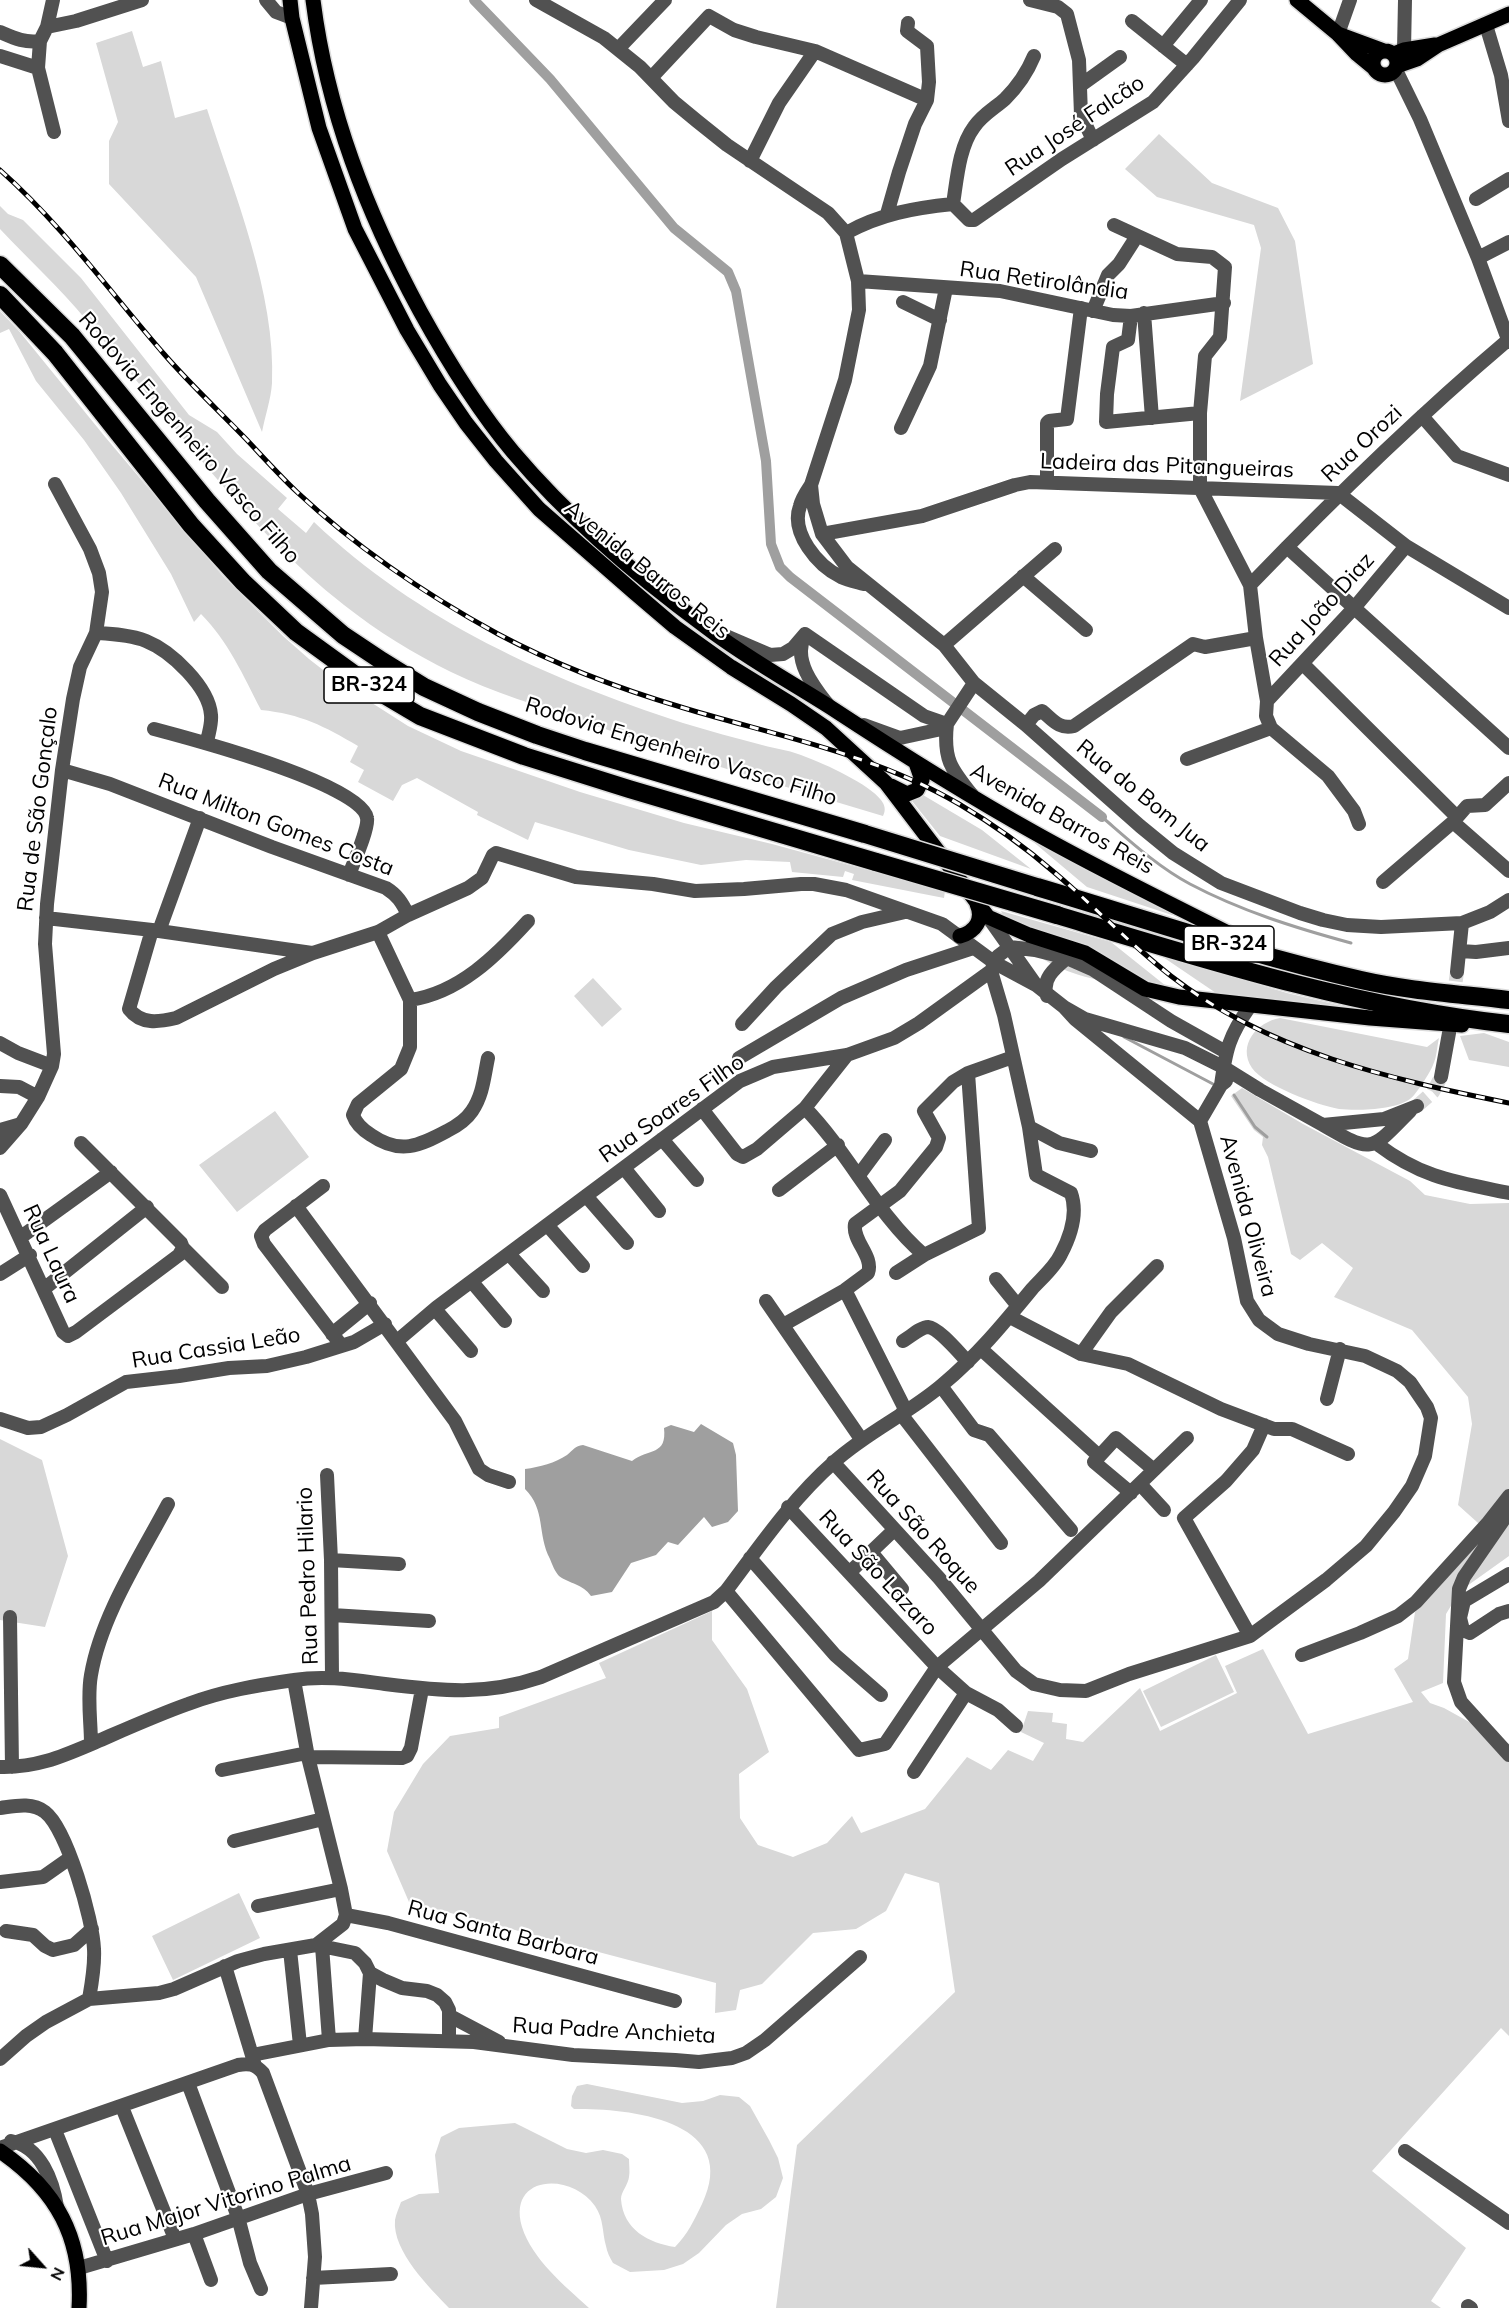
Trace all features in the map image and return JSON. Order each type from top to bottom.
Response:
[{"type":"highway","name":"Rodovia Engenheiro Vasco Filho","points":[[0,265],[72,336],[207,501],[269,571],[344,635],[424,687],[478,712],[585,751],[1287,962],[1363,980],[1509,1000]]},
{"type":"highway","name":"Rodovia Engenheiro Vasco Filho","points":[[0,295],[55,353],[191,525],[243,582],[296,632],[376,690],[420,716],[524,756],[628,789],[1256,975],[1422,1013],[1509,1025]]},
{"type":"main road","name":"Avenida Barros Reis","points":[[290,0],[292,18],[319,128],[355,229],[407,330],[440,385],[496,461],[539,509],[675,627],[731,667],[826,728],[886,783],[988,917],[1029,935],[1085,953],[1145,988],[1179,997],[1425,1023],[1509,1025]]},
{"type":"main road","name":"Avenida Barros Reis","points":[[313,0],[324,64],[345,147],[394,263],[462,382],[513,452],[563,504],[654,586],[708,629],[916,763],[1035,833],[1287,962]]},
{"type":"main road","points":[[1297,0],[1338,34],[1357,54],[1391,62],[1417,59],[1438,45],[1509,14]]},
{"type":"main road","points":[[886,783],[901,792],[912,793],[920,786],[922,780],[916,763]]},
{"type":"main road","points":[[960,936],[974,929],[979,921],[980,911],[974,899]]},
{"type":"main road","points":[[0,2150],[35,2178],[57,2207],[66,2225],[79,2268],[77,2308]]},
{"type":"street","points":[[53,0],[47,27],[40,40],[38,68],[54,132]]},
{"type":"street","points":[[47,27],[76,21],[142,0]]},
{"type":"street","points":[[266,0],[276,12],[292,18]]},
{"type":"street","points":[[536,0],[592,30],[618,49],[674,102],[750,161],[828,213],[846,233],[858,281],[858,310],[845,380],[811,485],[799,507],[799,524],[806,543],[819,562],[841,577],[871,586]]},
{"type":"street","points":[[618,49],[665,0]]},
{"type":"street","points":[[1030,0],[1058,8],[1067,14],[1079,60],[1081,115],[1093,141]]},
{"type":"street","points":[[1163,46],[1201,0]]},
{"type":"street","name":"Rua José Falcão","points":[[953,204],[971,221],[1014,194],[1062,159],[1153,102],[1187,65],[1240,0]]},
{"type":"street","points":[[1338,34],[1350,0]]},
{"type":"street","points":[[1405,0],[1391,62],[1420,119],[1506,324],[1508,341]]},
{"type":"street","points":[[651,78],[705,18],[711,16],[734,30],[815,51],[850,64],[927,100]]},
{"type":"street","points":[[1132,21],[1187,65]]},
{"type":"street","points":[[888,214],[898,172],[915,124],[927,100],[929,82],[927,44],[907,31],[908,23]]},
{"type":"street","points":[[1486,25],[1501,75],[1509,121]]},
{"type":"street","points":[[0,32],[29,42],[40,40]]},
{"type":"street","points":[[750,161],[779,103],[815,51]]},
{"type":"street","points":[[0,56],[38,68]]},
{"type":"street","points":[[846,233],[888,214],[953,204],[961,158],[969,134],[1026,75],[1034,56]]},
{"type":"street","points":[[1081,85],[1120,57]]},
{"type":"street","points":[[1476,199],[1509,179]]},
{"type":"street","points":[[1114,225],[1177,254],[1212,257],[1225,267],[1220,337],[1205,356],[1200,413],[1200,488],[1250,585],[1267,701],[1266,716],[1271,728],[1328,776],[1354,811],[1359,824]]},
{"type":"street","points":[[1047,482],[1047,423],[1067,419],[1087,310],[1108,275],[1119,264],[1137,236]]},
{"type":"street","points":[[1478,258],[1509,242]]},
{"type":"street","name":"Rua Retirolândia","points":[[858,281],[1000,291],[1087,310],[1138,315],[1224,303]]},
{"type":"street","points":[[901,428],[930,366],[946,288]]},
{"type":"street","points":[[903,302],[940,320]]},
{"type":"street","points":[[1138,315],[1128,340],[1113,347],[1106,423],[1200,413]]},
{"type":"street","points":[[1138,315],[1152,418]]},
{"type":"street","name":"Rua Orozi","points":[[1250,585],[1338,494],[1508,341]]},
{"type":"street","points":[[1422,416],[1457,456],[1509,475]]},
{"type":"street","name":"Ladeira das Pitangueiras","points":[[822,534],[922,516],[1015,485],[1047,482],[1338,494]]},
{"type":"street","name":"Rua de São Gonçalo","points":[[0,1148],[21,1124],[38,1097],[52,1066],[55,1042],[45,944],[46,918],[62,770],[73,699],[80,667],[96,633],[102,592],[99,573],[90,549],[55,484]]},
{"type":"street","points":[[811,485],[813,504],[822,534]]},
{"type":"street","points":[[1338,494],[1406,546],[1509,608]]},
{"type":"street","name":"Rua do Bom Jua","points":[[822,534],[847,567],[944,645],[974,683],[1026,725],[1173,853],[1221,883],[1300,913],[1347,925],[1381,927],[1462,923],[1490,912],[1509,900]]},
{"type":"street","name":"Rua João Diaz","points":[[1267,701],[1354,608],[1406,546]]},
{"type":"street","points":[[1287,547],[1509,748]]},
{"type":"street","points":[[944,645],[1055,549]]},
{"type":"street","points":[[1023,576],[1086,630]]},
{"type":"street","points":[[708,629],[770,655],[783,654],[793,648],[805,634]]},
{"type":"street","points":[[96,633],[145,640],[184,668],[198,684],[211,713],[207,743]]},
{"type":"street","points":[[805,634],[800,651],[804,666],[811,682],[830,707]]},
{"type":"street","points":[[805,634],[924,716],[950,720]]},
{"type":"street","points":[[1026,725],[1042,711],[1057,724],[1068,728],[1074,726],[1193,644],[1205,647],[1256,638]]},
{"type":"street","points":[[1303,664],[1509,871]]},
{"type":"street","points":[[974,683],[950,720],[946,755],[956,775],[974,797]]},
{"type":"street","points":[[848,719],[900,738],[926,734],[950,720]]},
{"type":"street","points":[[1187,759],[1271,728]]},
{"type":"street","points":[[154,729],[207,743],[305,776],[338,793],[363,812],[367,822],[349,875]]},
{"type":"street","name":"Rua Milton Gomes Costa","points":[[62,770],[110,784],[386,888],[396,894],[408,915]]},
{"type":"street","points":[[1383,882],[1467,806],[1485,805],[1509,783]]},
{"type":"street","points":[[200,818],[156,931],[129,1009],[136,1017],[150,1022],[176,1018],[274,969],[313,953],[378,932],[476,883],[484,875],[492,855],[496,853],[576,877],[653,884],[695,891],[814,884],[846,890],[942,924],[960,936],[993,967],[1036,985]]},
{"type":"street","points":[[742,1024],[776,987],[832,934],[885,915],[907,911]]},
{"type":"street","points":[[988,917],[1036,985],[1047,996],[1064,1007],[1085,1019],[1185,1048],[1229,1070],[1260,1090],[1353,1142],[1365,1146],[1377,1144],[1415,1107],[1384,1119],[1323,1125]]},
{"type":"street","points":[[46,918],[313,953]]},
{"type":"street","points":[[410,1000],[444,992],[464,979],[506,945],[528,921]]},
{"type":"street","points":[[1457,972],[1462,923]]},
{"type":"street","points":[[378,932],[410,1000],[412,1024],[407,1059],[396,1074],[354,1109],[355,1119],[366,1132],[381,1142],[393,1146],[409,1147],[429,1141],[459,1124],[471,1113],[480,1096],[488,1058]]},
{"type":"street","points":[[1010,947],[1067,958],[1092,969],[1171,1021],[1226,1052]]},
{"type":"street","name":"Rua Soares Filho","points":[[397,1341],[435,1309],[740,1081],[759,1071],[790,1062],[847,1054],[894,1038],[919,1023],[993,967],[998,956],[1010,947]]},
{"type":"street","points":[[740,1058],[841,998],[906,970],[973,948]]},
{"type":"street","points":[[1460,951],[1476,952],[1509,948]]},
{"type":"street","points":[[1047,996],[1045,989],[1047,979],[1053,969],[1067,958]]},
{"type":"street","points":[[10,1617],[6,1767],[39,1764],[67,1755],[190,1703],[235,1691],[294,1680],[332,1677],[422,1689],[472,1691],[495,1690],[519,1685],[714,1602],[726,1591],[788,1507],[833,1462],[861,1439],[941,1386],[968,1362],[1014,1312],[1060,1256],[1072,1227],[1074,1202],[1071,1193],[1036,1175],[1029,1127],[993,967]]},
{"type":"street","points":[[1200,1121],[1229,1070],[1226,1052],[1234,1029],[1250,1006]]},
{"type":"street","name":"Avenida Oliveira","points":[[1064,1007],[1075,1019],[1200,1121],[1234,1238],[1247,1301],[1252,1312],[1278,1334],[1309,1344],[1340,1349],[1381,1362],[1397,1371],[1410,1382],[1427,1407],[1431,1418],[1425,1456],[1412,1486],[1366,1546],[1326,1580],[1251,1636]]},
{"type":"street","points":[[1441,1077],[1449,1033]]},
{"type":"street","points":[[0,1043],[18,1053],[52,1066]]},
{"type":"street","points":[[702,1109],[741,1158],[757,1149],[805,1108],[847,1054]]},
{"type":"street","points":[[783,1325],[845,1290],[868,1273],[870,1267],[858,1242],[854,1226],[856,1222],[900,1191],[920,1169],[938,1143],[937,1133],[924,1111],[953,1082],[968,1073],[1014,1057]]},
{"type":"street","points":[[896,1273],[924,1255],[979,1228],[968,1073]]},
{"type":"street","points":[[0,1086],[19,1087],[38,1097]]},
{"type":"street","points":[[805,1108],[838,1145],[880,1206],[906,1238],[924,1255]]},
{"type":"street","points":[[0,1130],[21,1124]]},
{"type":"street","points":[[1029,1127],[1059,1143],[1091,1151]]},
{"type":"street","points":[[662,1139],[697,1180]]},
{"type":"street","points":[[859,1175],[885,1140]]},
{"type":"street","points":[[81,1143],[147,1207],[222,1287]]},
{"type":"street","points":[[1377,1144],[1401,1162],[1441,1179],[1509,1193]]},
{"type":"street","points":[[779,1190],[838,1145]]},
{"type":"street","points":[[624,1168],[659,1211]]},
{"type":"street","points":[[21,1238],[111,1172]]},
{"type":"street","points":[[322,1186],[265,1230],[261,1236],[264,1244],[337,1340],[370,1303]]},
{"type":"street","name":"Rua Laura","points":[[0,1195],[30,1255],[63,1332],[68,1336],[179,1255],[183,1248]]},
{"type":"street","points":[[587,1197],[627,1243]]},
{"type":"street","points":[[296,1206],[370,1303],[455,1421],[479,1469],[488,1476],[509,1482]]},
{"type":"street","points":[[45,1288],[147,1207]]},
{"type":"street","points":[[548,1226],[583,1266]]},
{"type":"street","points":[[509,1254],[543,1291]]},
{"type":"street","points":[[0,1274],[30,1255]]},
{"type":"street","points":[[1081,1354],[1110,1312],[1157,1266]]},
{"type":"street","points":[[996,1279],[1014,1312],[1081,1354],[1128,1364],[1221,1409],[1274,1429],[1292,1429],[1348,1454]]},
{"type":"street","points":[[471,1282],[505,1321]]},
{"type":"street","points":[[845,1290],[903,1413],[1001,1543]]},
{"type":"street","points":[[766,1301],[861,1439]]},
{"type":"street","points":[[435,1309],[471,1351]]},
{"type":"street","name":"Rua Cassia Leão","points":[[0,1419],[28,1428],[36,1428],[67,1415],[126,1382],[267,1365],[306,1357],[337,1340],[354,1342],[385,1324]]},
{"type":"street","points":[[903,1341],[925,1328],[930,1328],[939,1333],[968,1362]]},
{"type":"street","points":[[981,1349],[1097,1459],[1164,1510]]},
{"type":"street","points":[[1327,1399],[1340,1349]]},
{"type":"street","points":[[941,1386],[974,1430],[989,1435],[1071,1530]]},
{"type":"street","points":[[1251,1636],[1184,1518],[1226,1480],[1253,1450],[1264,1425]]},
{"type":"street","points":[[1097,1459],[1116,1438],[1154,1470]]},
{"type":"street","points":[[726,1591],[860,1750],[885,1743],[937,1667],[1039,1581],[1186,1438]]},
{"type":"street","name":"Rua São Roque","points":[[833,1462],[939,1578],[1016,1671],[1034,1684],[1060,1690],[1086,1691],[1129,1674],[1251,1636]]},
{"type":"street","name":"Rua Pedro Hilario","points":[[327,1475],[331,1560],[332,1677]]},
{"type":"street","points":[[1302,1655],[1360,1634],[1398,1616],[1416,1602],[1487,1524],[1509,1496]]},
{"type":"street","points":[[91,1744],[90,1676],[99,1647],[112,1611],[168,1504]]},
{"type":"street","name":"Rua São Lazaro","points":[[788,1507],[937,1667],[966,1693],[998,1710],[1016,1726]]},
{"type":"street","points":[[1509,1512],[1477,1556],[1459,1589],[1454,1682],[1461,1702],[1509,1755]]},
{"type":"street","points":[[850,1572],[894,1530]]},
{"type":"street","points":[[871,1552],[902,1589]]},
{"type":"street","points":[[750,1558],[835,1656],[881,1695]]},
{"type":"street","points":[[331,1560],[399,1564]]},
{"type":"street","points":[[1509,1574],[1464,1601],[1460,1626],[1470,1633],[1499,1614],[1509,1611]]},
{"type":"street","points":[[332,1615],[429,1622]]},
{"type":"street","points":[[294,1680],[307,1755],[346,1915],[343,1924],[319,1945]]},
{"type":"street","points":[[222,1770],[307,1755],[402,1758],[407,1756],[411,1748],[422,1689]]},
{"type":"street","points":[[914,1772],[966,1693]]},
{"type":"street","points":[[0,1808],[26,1805],[44,1811],[59,1829],[92,1929],[95,1963],[89,1999]]},
{"type":"street","points":[[234,1841],[323,1819]]},
{"type":"street","points":[[1,1882],[43,1877],[52,1873],[70,1858]]},
{"type":"street","points":[[258,1906],[341,1889]]},
{"type":"street","name":"Rua Santa Barbara","points":[[346,1915],[388,1923],[675,2001]]},
{"type":"street","points":[[6,1931],[33,1935],[53,1950],[74,1945],[92,1929]]},
{"type":"street","points":[[319,1945],[329,2040]]},
{"type":"street","points":[[0,2059],[46,2022],[89,1999],[159,1994],[225,1966],[264,1954],[319,1945],[355,1953],[365,1963],[370,1973],[365,2039]]},
{"type":"street","points":[[290,1950],[300,2045]]},
{"type":"street","name":"Rua Padre Anchieta","points":[[0,2150],[238,2065],[251,2064],[300,2045],[329,2040],[449,2041],[573,2055],[699,2062],[732,2058],[746,2053],[765,2040],[860,1957]]},
{"type":"street","points":[[225,1966],[254,2061],[263,2073],[308,2194],[314,2235],[311,2308]]},
{"type":"street","points":[[370,1973],[393,1985],[437,1995],[445,2002],[450,2016],[449,2041]]},
{"type":"street","points":[[450,2016],[506,2046]]},
{"type":"street","points":[[188,2083],[238,2217],[250,2263],[261,2289]]},
{"type":"street","points":[[122,2107],[175,2240]]},
{"type":"street","points":[[55,2130],[107,2261]]},
{"type":"street","points":[[0,2139],[18,2142],[35,2156],[45,2168],[54,2191],[57,2207]]},
{"type":"street","points":[[1405,2151],[1509,2223]]},
{"type":"street","name":"Rua Major Vitorino Palma","points":[[79,2268],[194,2234],[308,2194],[386,2173]]},
{"type":"street","points":[[194,2234],[211,2280]]},
{"type":"street","points":[[313,2278],[391,2274]]},
{"type":"shaded area","points":[[132,31],[143,67],[161,61],[175,118],[207,109],[240,209],[260,279],[271,349],[272,383],[262,432],[196,277],[109,184],[109,141],[118,122],[96,43]]},
{"type":"shaded area","points":[[1159,134],[1212,183],[1278,208],[1295,241],[1313,364],[1240,401],[1261,248],[1254,225],[1157,197],[1125,169]]},
{"type":"shaded area","points":[[0,206],[8,214],[23,220],[81,278],[189,415],[217,432],[237,454],[287,498],[278,509],[306,533],[314,522],[354,557],[441,618],[534,666],[633,706],[703,729],[796,753],[835,769],[875,794],[884,806],[883,816],[696,759],[500,693],[437,665],[369,624],[308,574],[273,541],[209,470],[77,309],[0,229]]},
{"type":"shaded area","points":[[0,311],[222,575],[309,659],[336,680],[408,726],[461,751],[580,792],[684,823],[772,844],[945,891],[944,898],[852,880],[854,874],[845,871],[843,877],[792,872],[790,862],[746,860],[701,865],[629,850],[535,822],[528,840],[477,815],[478,812],[417,778],[402,785],[393,801],[358,782],[364,770],[350,762],[358,746],[312,722],[288,714],[261,710],[234,659],[211,624],[201,614],[194,622],[171,574],[121,493],[84,440],[36,381],[9,329],[0,333]]},
{"type":"shaded area","points":[[923,795],[982,830],[1031,869],[940,836],[912,801]]},
{"type":"shaded area","points":[[1031,840],[1174,911],[1172,915],[1087,887]]},
{"type":"shaded area","points":[[1001,911],[1111,942],[1171,990],[1097,980],[1051,963],[1031,950],[1014,933]]},
{"type":"shaded area","points":[[1160,955],[1287,993],[1342,1006],[1339,1009],[1216,993]]},
{"type":"shaded area","points":[[593,978],[622,1009],[602,1027],[574,996]]},
{"type":"shaded area","points":[[1280,1018],[1427,1047],[1439,1038],[1435,1059],[1413,1097],[1403,1103],[1386,1108],[1365,1110],[1329,1107],[1279,1088],[1252,1068],[1248,1059],[1248,1043],[1264,1024]]},
{"type":"shaded area","points":[[1484,1033],[1509,1042],[1509,1067],[1469,1060],[1460,1036]]},
{"type":"shaded area","points":[[1242,1088],[1303,1124],[1410,1181],[1425,1195],[1470,1204],[1509,1203],[1509,1556],[1460,1591],[1446,1614],[1443,1683],[1421,1692],[1430,1703],[1444,1708],[1509,1744],[1509,2036],[1501,2028],[1372,2171],[1466,2248],[1431,2301],[1441,2308],[776,2308],[797,2145],[955,1992],[939,1883],[905,1873],[886,1911],[856,1929],[813,1933],[762,1984],[740,1990],[736,2010],[715,2013],[716,1983],[409,1902],[387,1851],[394,1812],[423,1764],[450,1736],[499,1728],[499,1717],[606,1678],[599,1663],[712,1611],[712,1640],[747,1689],[769,1752],[739,1774],[740,1818],[758,1845],[793,1857],[827,1843],[852,1816],[861,1833],[925,1809],[967,1757],[991,1770],[1008,1750],[1033,1761],[1044,1743],[1021,1732],[1028,1711],[1053,1713],[1052,1722],[1067,1724],[1066,1739],[1083,1742],[1140,1688],[1160,1731],[1237,1693],[1225,1666],[1263,1649],[1308,1734],[1413,1702],[1394,1669],[1408,1659],[1415,1612],[1487,1531],[1458,1505],[1472,1424],[1468,1397],[1412,1330],[1334,1297],[1353,1268],[1322,1243],[1300,1260],[1291,1254],[1268,1157],[1262,1145],[1263,1137],[1254,1130],[1231,1096]]},
{"type":"shaded area","points":[[275,1111],[309,1157],[237,1212],[199,1165]]},
{"type":"shaded area","points":[[701,1424],[733,1443],[736,1455],[738,1511],[728,1522],[712,1527],[704,1517],[678,1545],[668,1542],[656,1555],[631,1563],[612,1592],[591,1596],[584,1589],[559,1576],[546,1550],[536,1505],[525,1489],[525,1469],[552,1462],[583,1445],[632,1461],[660,1447],[663,1443],[664,1428],[671,1425],[694,1432]]},
{"type":"shaded area","points":[[0,1439],[42,1460],[68,1556],[45,1627],[0,1620]]},
{"type":"shaded area","points":[[1216,1655],[1234,1692],[1161,1727],[1143,1691]]},
{"type":"shaded area","points":[[239,1893],[260,1938],[173,1980],[152,1936]]},
{"type":"shaded area","points":[[587,2084],[682,2103],[703,2101],[720,2095],[739,2097],[750,2106],[778,2158],[783,2178],[776,2197],[761,2209],[742,2214],[726,2225],[699,2253],[683,2264],[664,2270],[630,2272],[613,2263],[606,2248],[600,2216],[595,2206],[584,2195],[571,2188],[557,2184],[544,2184],[532,2189],[524,2197],[520,2210],[522,2227],[541,2261],[589,2308],[449,2308],[423,2280],[406,2256],[396,2232],[395,2220],[401,2202],[419,2194],[439,2193],[435,2155],[441,2137],[459,2128],[515,2123],[567,2149],[586,2153],[603,2150],[622,2154],[629,2159],[629,2173],[621,2199],[623,2210],[632,2227],[647,2238],[675,2247],[687,2232],[702,2204],[710,2176],[707,2154],[694,2137],[674,2125],[624,2112],[574,2109],[571,2106],[572,2096],[577,2086]]},
{"type":"waterway","points":[[474,0],[550,79],[674,228],[728,272],[736,291],[766,461],[771,544],[780,567],[1102,817]]},
{"type":"waterway","points":[[1102,817],[1155,862],[1209,894],[1269,918],[1351,943]]},
{"type":"waterway","points":[[1124,1037],[1213,1084]]},
{"type":"waterway","points":[[1234,1095],[1255,1127],[1267,1137]]},
{"type":"tunnel","points":[[1450,1023],[1457,972]]},
{"type":"tunnel","points":[[1417,1106],[1433,1092],[1441,1077]]},
{"type":"railway","points":[[0,170],[65,236],[194,387],[290,486],[368,551],[444,603],[498,634],[589,676],[660,701],[859,759],[927,787],[972,812],[1020,845],[1044,863],[1171,976],[1248,1025],[1332,1059],[1420,1084],[1509,1103]]}]
